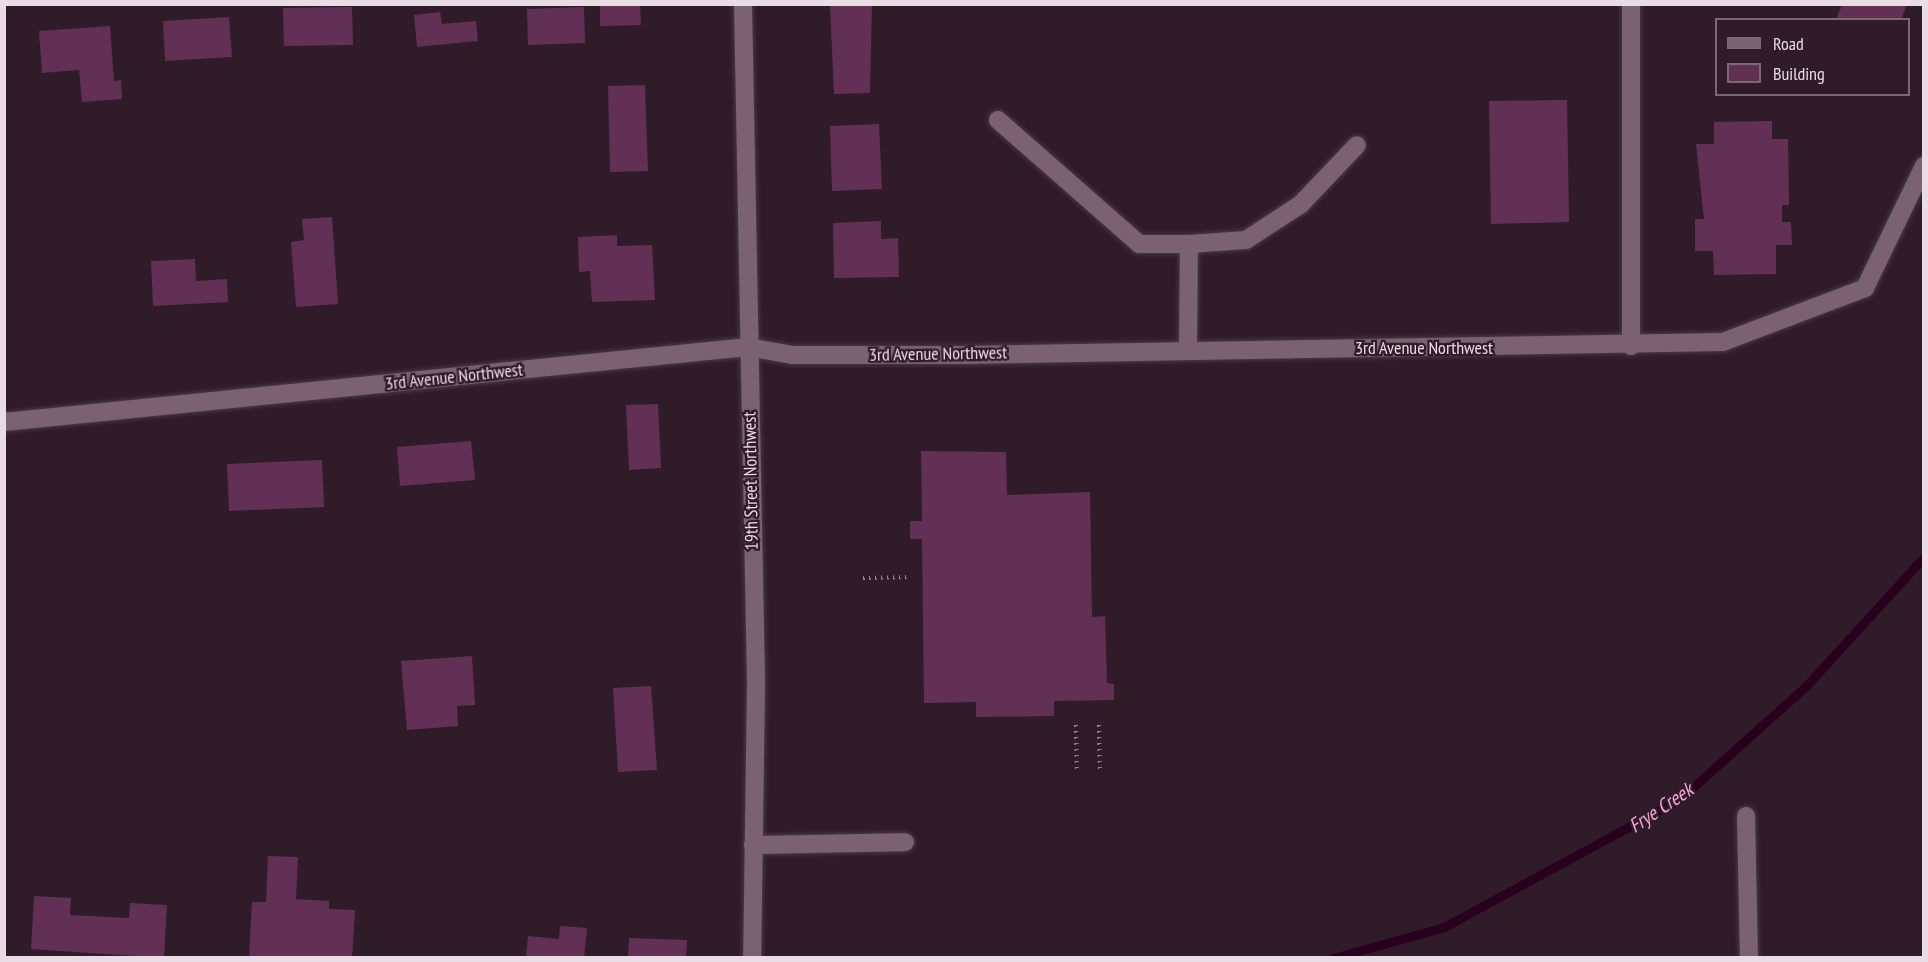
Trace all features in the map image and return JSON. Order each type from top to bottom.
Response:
[{"type":"street","name":"19th Street Northwest","points":[[743,4],[756,684],[752,957]]},
{"type":"street","points":[[1631,4],[1631,346]]},
{"type":"street","points":[[998,120],[1139,244],[1189,244],[1246,240],[1301,204],[1357,145]]},
{"type":"street","name":"3rd Avenue Northwest","points":[[4,422],[748,347],[815,355],[1631,346],[1723,342],[1865,288],[1923,166]]},
{"type":"street","points":[[1188,350],[1189,244]]},
{"type":"street","points":[[1746,816],[1749,957]]},
{"type":"street","points":[[753,845],[905,842]]},
{"type":"path","points":[[863,578],[909,577]]},
{"type":"path","points":[[1076,725],[1077,772]]},
{"type":"path","points":[[1099,725],[1100,772]]},
{"type":"building","points":[[600,4],[640,4],[641,25],[600,26]]},
{"type":"building","points":[[872,4],[870,93],[834,94],[830,5]]},
{"type":"building","points":[[1842,4],[1907,4],[1902,18],[1837,18]]},
{"type":"building","points":[[352,7],[353,45],[284,46],[283,8]]},
{"type":"building","points":[[584,7],[585,43],[528,45],[527,9]]},
{"type":"building","points":[[440,12],[442,24],[476,21],[478,41],[417,47],[414,15]]},
{"type":"building","points":[[229,17],[232,57],[165,61],[163,21]]},
{"type":"building","points":[[110,26],[114,81],[121,80],[122,99],[82,102],[79,70],[42,73],[39,31]]},
{"type":"building","points":[[645,85],[648,171],[610,172],[608,86]]},
{"type":"building","points":[[1567,100],[1569,222],[1491,224],[1489,101]]},
{"type":"building","points":[[1772,121],[1772,139],[1788,139],[1789,205],[1782,205],[1782,222],[1791,222],[1792,245],[1776,245],[1776,274],[1714,275],[1713,251],[1695,251],[1695,219],[1704,219],[1696,144],[1714,144],[1714,122]]},
{"type":"building","points":[[879,124],[882,189],[832,191],[830,126]]},
{"type":"building","points":[[332,217],[338,304],[296,307],[291,242],[304,240],[302,219]]},
{"type":"building","points":[[881,221],[881,239],[898,238],[899,277],[834,278],[833,223]]},
{"type":"building","points":[[617,235],[617,246],[652,245],[655,300],[592,302],[590,271],[579,272],[578,237]]},
{"type":"building","points":[[195,259],[196,281],[227,279],[228,302],[153,306],[151,261]]},
{"type":"building","points":[[658,404],[661,468],[629,470],[626,405]]},
{"type":"building","points":[[471,441],[475,480],[400,486],[397,447]]},
{"type":"building","points":[[921,451],[1006,452],[1007,495],[1090,492],[1092,617],[1105,616],[1107,683],[1114,684],[1114,700],[1054,701],[1054,716],[976,717],[976,702],[924,703],[922,539],[910,539],[910,521],[922,521]]},
{"type":"building","points":[[322,460],[324,507],[229,511],[227,464]]},
{"type":"building","points":[[472,656],[475,705],[457,706],[458,726],[407,730],[401,661]]},
{"type":"building","points":[[651,686],[657,770],[618,772],[613,688]]},
{"type":"building","points":[[268,856],[298,857],[296,899],[329,901],[329,909],[355,910],[352,958],[249,958],[252,902],[266,902]]},
{"type":"building","points":[[34,896],[71,898],[70,915],[129,918],[130,903],[167,905],[164,958],[31,949]]},
{"type":"building","points":[[560,926],[587,928],[584,958],[526,958],[528,936],[559,939]]},
{"type":"building","points":[[629,938],[687,940],[686,958],[628,958]]},
{"type":"waterway","name":"Frye Creek","points":[[1333,958],[1444,927],[1680,799],[1807,685],[1924,557]]}]
